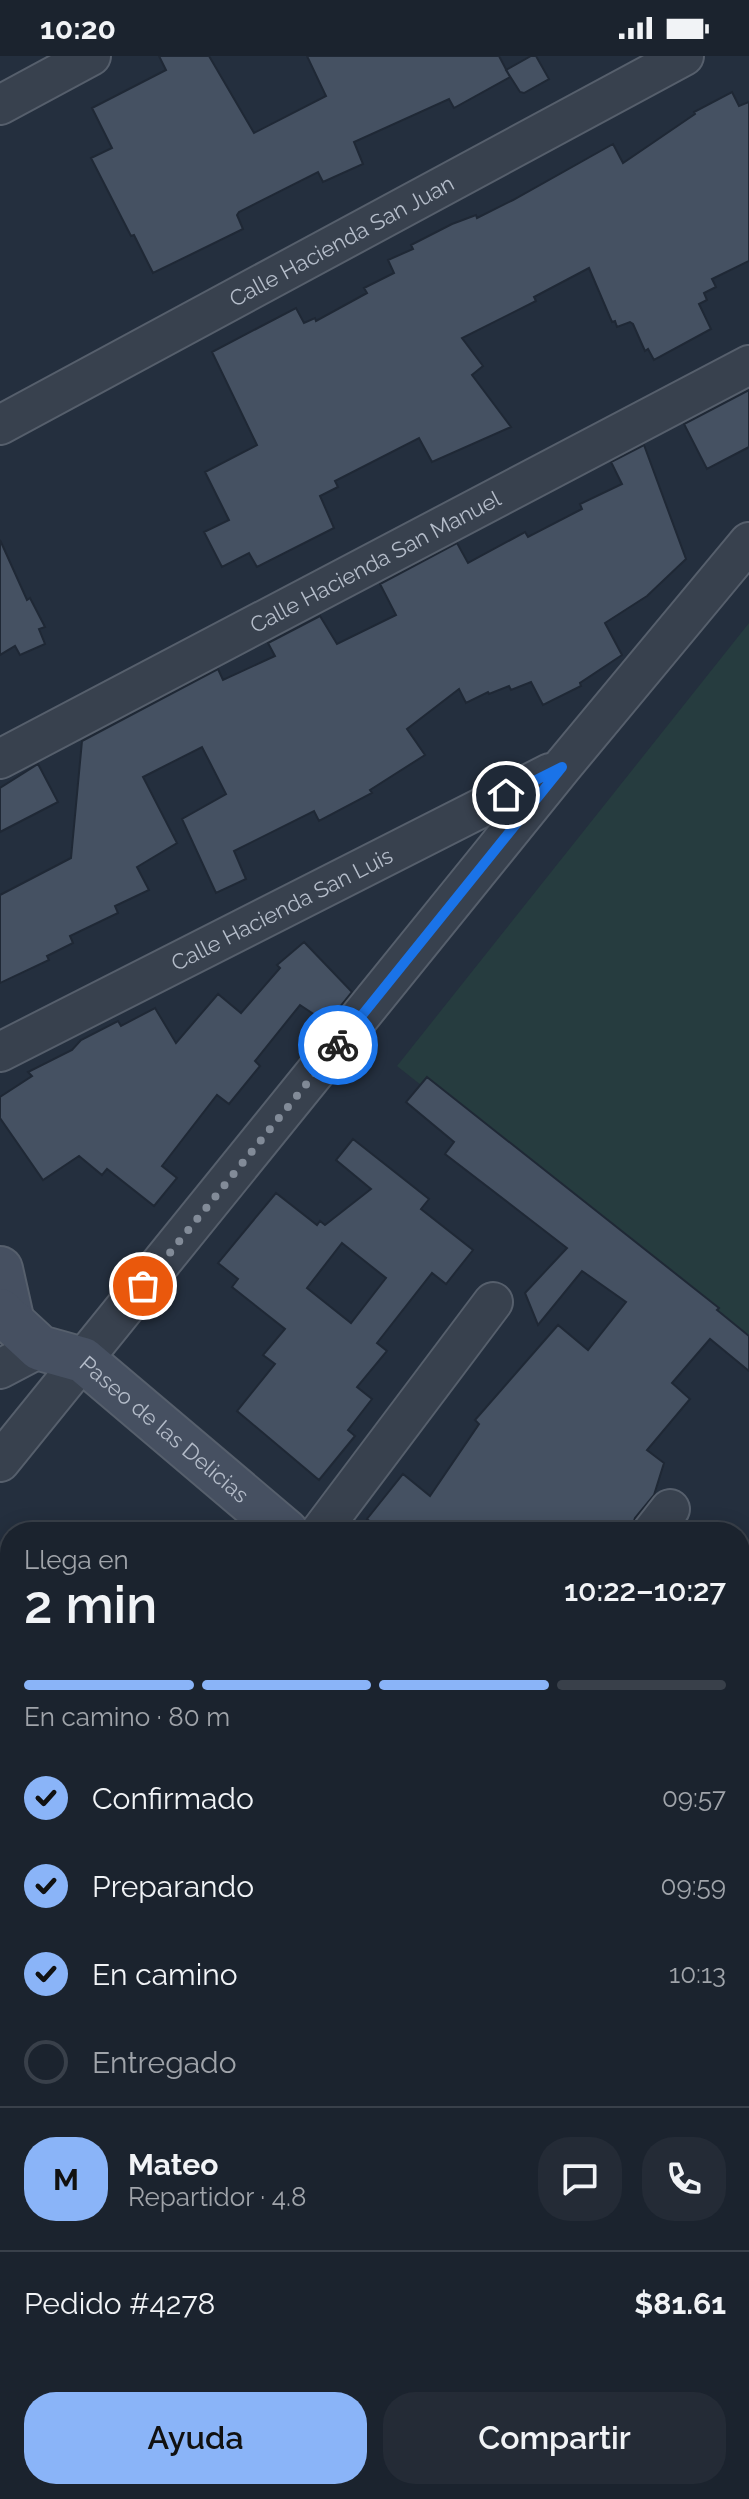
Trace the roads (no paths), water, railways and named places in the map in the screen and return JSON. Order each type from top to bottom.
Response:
[{"type":"street","points":[[0,105],[91,56]]},
{"type":"street","name":"Calle Hacienda San Juan","points":[[0,425],[684,56]]},
{"type":"street","name":"Calle Hacienda San Manuel","points":[[0,759],[749,365]]},
{"type":"street","points":[[0,1462],[562,767],[749,542]]},
{"type":"street","name":"Calle Hacienda San Luis","points":[[0,1052],[562,767]]},
{"type":"street","points":[[0,1269],[17,1326],[0,1369]]},
{"type":"street","points":[[328,1522],[493,1302]]},
{"type":"street","name":"Paseo de las Delicias","points":[[17,1326],[83,1360],[274,1522]]}]
